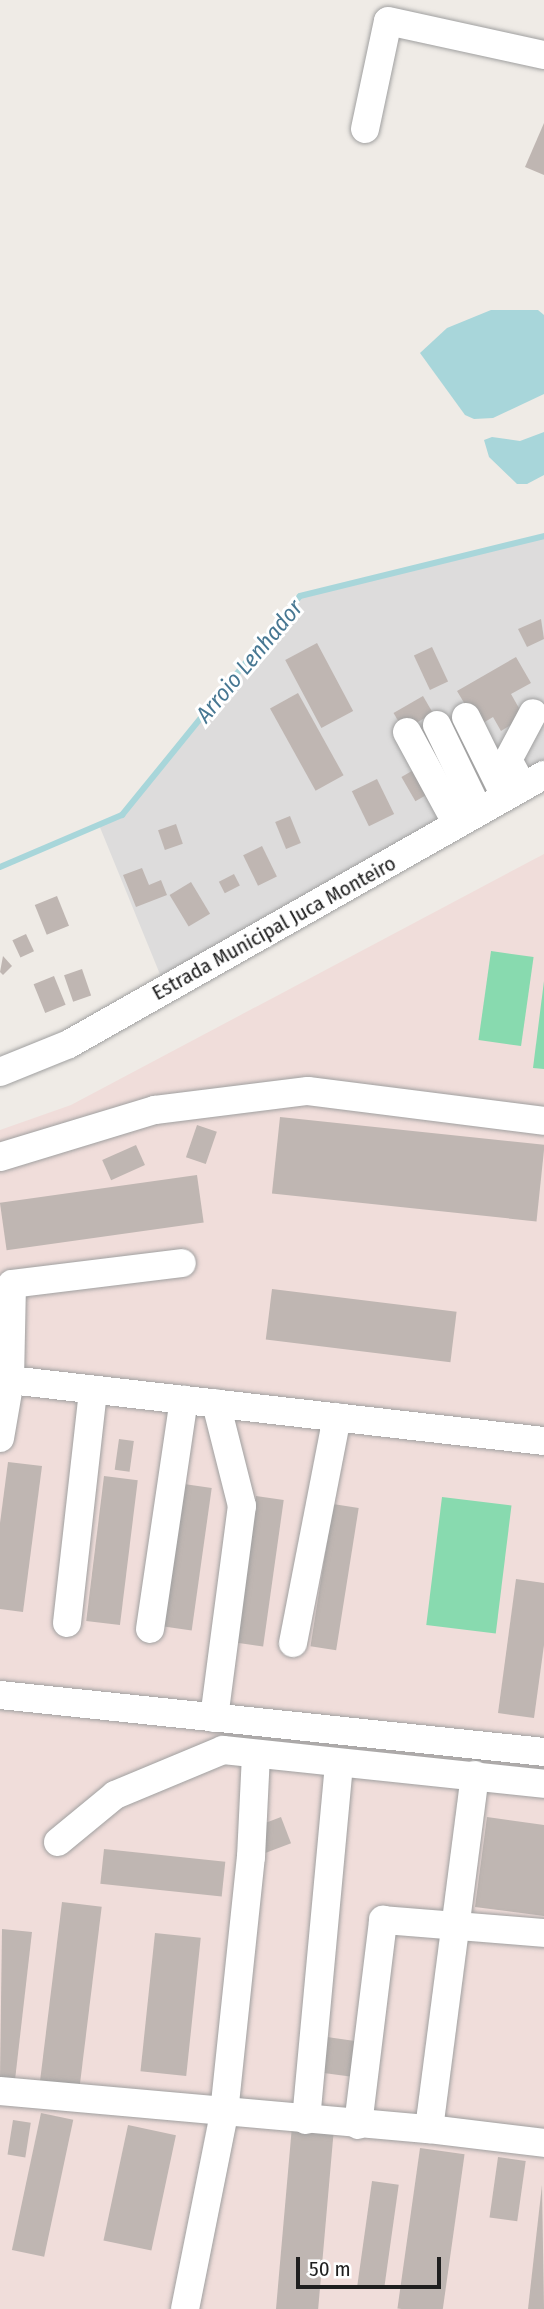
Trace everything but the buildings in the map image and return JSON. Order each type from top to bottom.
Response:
[{"type":"street","points":[[365,129],[388,21],[544,55]]},
{"type":"street","points":[[524,786],[508,760],[533,713]]},
{"type":"street","points":[[466,717],[524,786]]},
{"type":"street","points":[[438,725],[468,817]]},
{"type":"street","points":[[407,732],[468,817]]},
{"type":"street","name":"Estrada Municipal Juca Monteiro","points":[[0,1072],[69,1044],[524,786]]},
{"type":"street","points":[[0,1157],[155,1110],[308,1091],[544,1121]]},
{"type":"street","points":[[0,1438],[10,1380],[12,1284],[182,1263]]},
{"type":"street","points":[[10,1380],[544,1441]]},
{"type":"street","points":[[67,1623],[93,1390]]},
{"type":"street","points":[[150,1629],[184,1400]]},
{"type":"street","points":[[214,1718],[242,1506],[216,1404]]},
{"type":"street","points":[[293,1643],[337,1417]]},
{"type":"street","points":[[0,1695],[544,1752]]},
{"type":"street","points":[[58,1842],[115,1796],[223,1750],[339,1765],[475,1775],[544,1784]]},
{"type":"street","points":[[185,2309],[224,2113],[251,1857],[256,1756]]},
{"type":"street","points":[[306,2120],[339,1765]]},
{"type":"street","points":[[429,2129],[475,1775]]},
{"type":"street","points":[[358,2125],[383,1920],[544,1933]]},
{"type":"street","points":[[0,2091],[358,2125],[429,2129],[544,2143]]},
{"type":"shaded area","points":[[544,536],[544,775],[166,989],[99,825],[122,815],[300,596]]},
{"type":"shaded area","points":[[544,854],[544,2309],[0,2309],[0,1130],[71,1105]]},
{"type":"green space","points":[[491,951],[534,957],[521,1046],[478,1040]]},
{"type":"green space","points":[[544,981],[544,1069],[533,1068]]},
{"type":"green space","points":[[442,1497],[511,1506],[496,1634],[426,1625]]},
{"type":"water","points":[[491,310],[538,310],[544,315],[544,394],[493,418],[474,419],[465,415],[420,353],[447,328]]},
{"type":"water","points":[[544,432],[544,475],[527,484],[517,484],[489,457],[484,440],[492,437],[520,441]]},
{"type":"waterway","name":"Arroio Lenhador","points":[[0,867],[122,815],[300,596],[544,536]]}]
